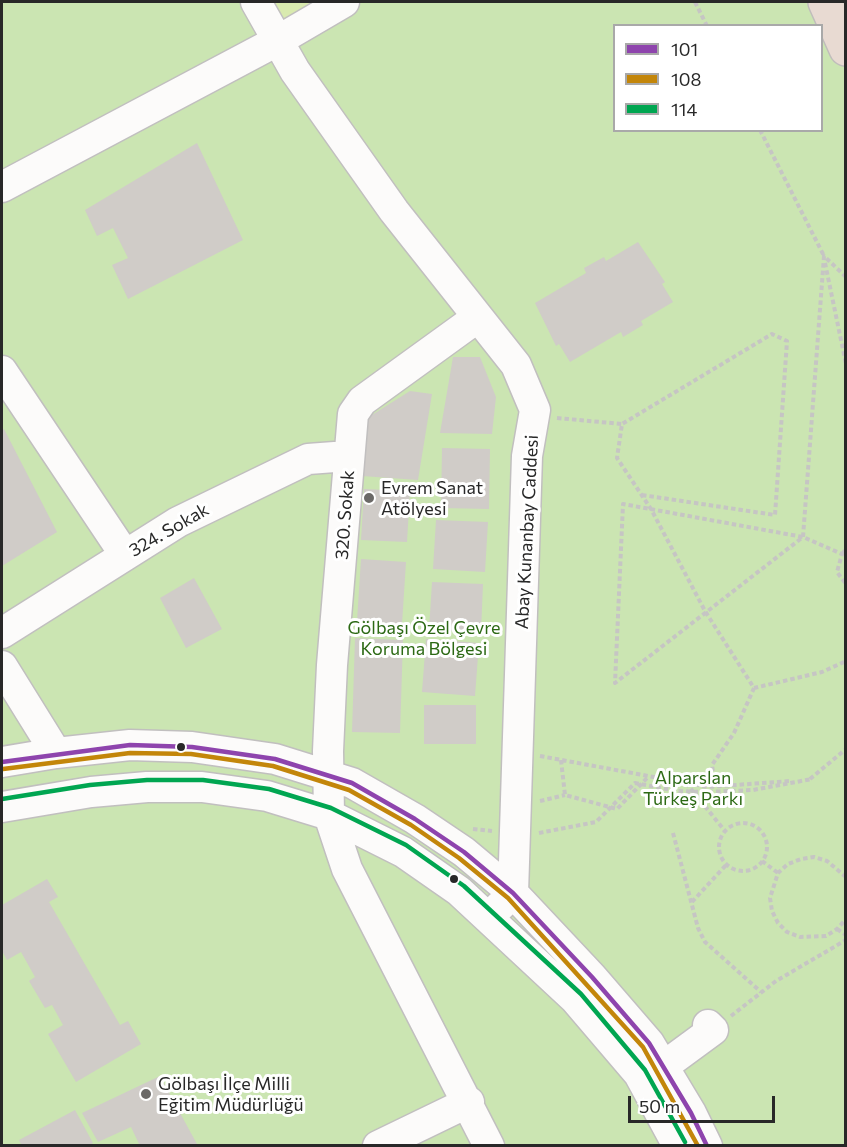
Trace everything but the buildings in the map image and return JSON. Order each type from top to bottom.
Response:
[{"type":"highway","points":[[825,2],[846,49]]},
{"type":"street","name":"Abay Kunanbay Caddesi","points":[[256,2],[296,71],[394,211],[516,365],[536,410],[527,456],[513,893]]},
{"type":"street","points":[[2,187],[279,40],[344,2]]},
{"type":"street","name":"320. Sokak","points":[[478,317],[362,400],[353,414],[332,665],[328,774],[329,815],[347,869],[469,1102],[489,1146]]},
{"type":"street","points":[[2,371],[125,555]]},
{"type":"street","name":"324. Sokak","points":[[2,633],[178,522],[309,459],[348,456]]},
{"type":"street","points":[[2,666],[56,753]]},
{"type":"street","points":[[2,762],[56,753],[130,745],[192,747],[275,759],[352,783],[415,819],[464,852],[513,893],[628,1017],[664,1065],[707,1146]]},
{"type":"street","points":[[2,807],[102,791],[147,787],[202,787],[267,796],[329,815],[403,852],[459,891],[575,999],[639,1074],[678,1146]]},
{"type":"street","points":[[489,917],[513,893]]},
{"type":"street","points":[[664,1065],[710,1028]]},
{"type":"street","points":[[378,1146],[469,1102]]},
{"type":"path","points":[[695,2],[706,24]]},
{"type":"path","points":[[761,132],[824,256],[846,364]]},
{"type":"path","points":[[824,256],[846,277]]},
{"type":"path","points":[[824,256],[803,537],[615,683],[623,504],[803,537],[842,554]]},
{"type":"path","points":[[534,416],[622,424],[772,333],[787,341],[775,515],[642,495]]},
{"type":"path","points":[[622,424],[617,458],[651,509],[705,611],[754,688]]},
{"type":"path","points":[[846,549],[842,554],[837,572],[846,584]]},
{"type":"path","points":[[754,688],[822,672],[846,661]]},
{"type":"path","points":[[715,786],[712,765],[734,733],[754,688]]},
{"type":"path","points":[[640,785],[693,791],[753,790],[812,779],[846,749]]},
{"type":"path","points":[[518,752],[686,783],[715,786],[812,779]]},
{"type":"path","points":[[561,760],[565,795],[617,809],[648,776]]},
{"type":"path","points":[[686,783],[725,831]]},
{"type":"path","points":[[531,835],[596,822],[610,807]]},
{"type":"path","points":[[740,823],[755,826],[761,831],[767,846],[762,861],[756,867],[741,871],[727,864],[720,852],[719,844],[725,831],[740,823]]},
{"type":"path","points":[[673,833],[691,902],[705,942],[761,992]]},
{"type":"path","points":[[846,877],[827,861],[814,858],[788,864],[778,873],[770,898],[772,911],[783,927],[800,937],[813,939],[826,936],[846,919]]},
{"type":"path","points":[[762,861],[778,873]]},
{"type":"path","points":[[691,902],[727,864]]},
{"type":"path","points":[[837,929],[846,935]]},
{"type":"path","points":[[710,1028],[761,992],[846,940]]},
{"type":"green space","name":"Gölbaşı Özel Çevre Koruma Bölgesi","points":[[2,2],[845,2],[845,1145],[2,1146]]},
{"type":"green space","points":[[272,2],[318,2],[283,21]]},
{"type":"transit line","name":"101","points":[[2,762],[130,745],[192,747],[275,759],[352,783],[415,819],[464,852],[513,893],[592,977],[649,1043],[691,1113],[707,1146]]},
{"type":"transit line","name":"108","points":[[3,769],[130,753],[191,754],[273,766],[349,790],[411,825],[459,858],[508,898],[643,1047],[698,1146]]},
{"type":"transit line","name":"114","points":[[2,799],[90,785],[147,780],[203,780],[269,789],[331,808],[406,845],[464,886],[581,994],[645,1070],[685,1142]]},
{"type":"place","name":"Evrem Sanat Atölyesi","points":[[369,498]]},
{"type":"place","name":"Gölbaşı İlçe Milli Eğitim Müdürlüğü","points":[[146,1094]]},
{"type":"park label","name":"Alparslan Türkeş Parkı","points":[[693,788]]}]
